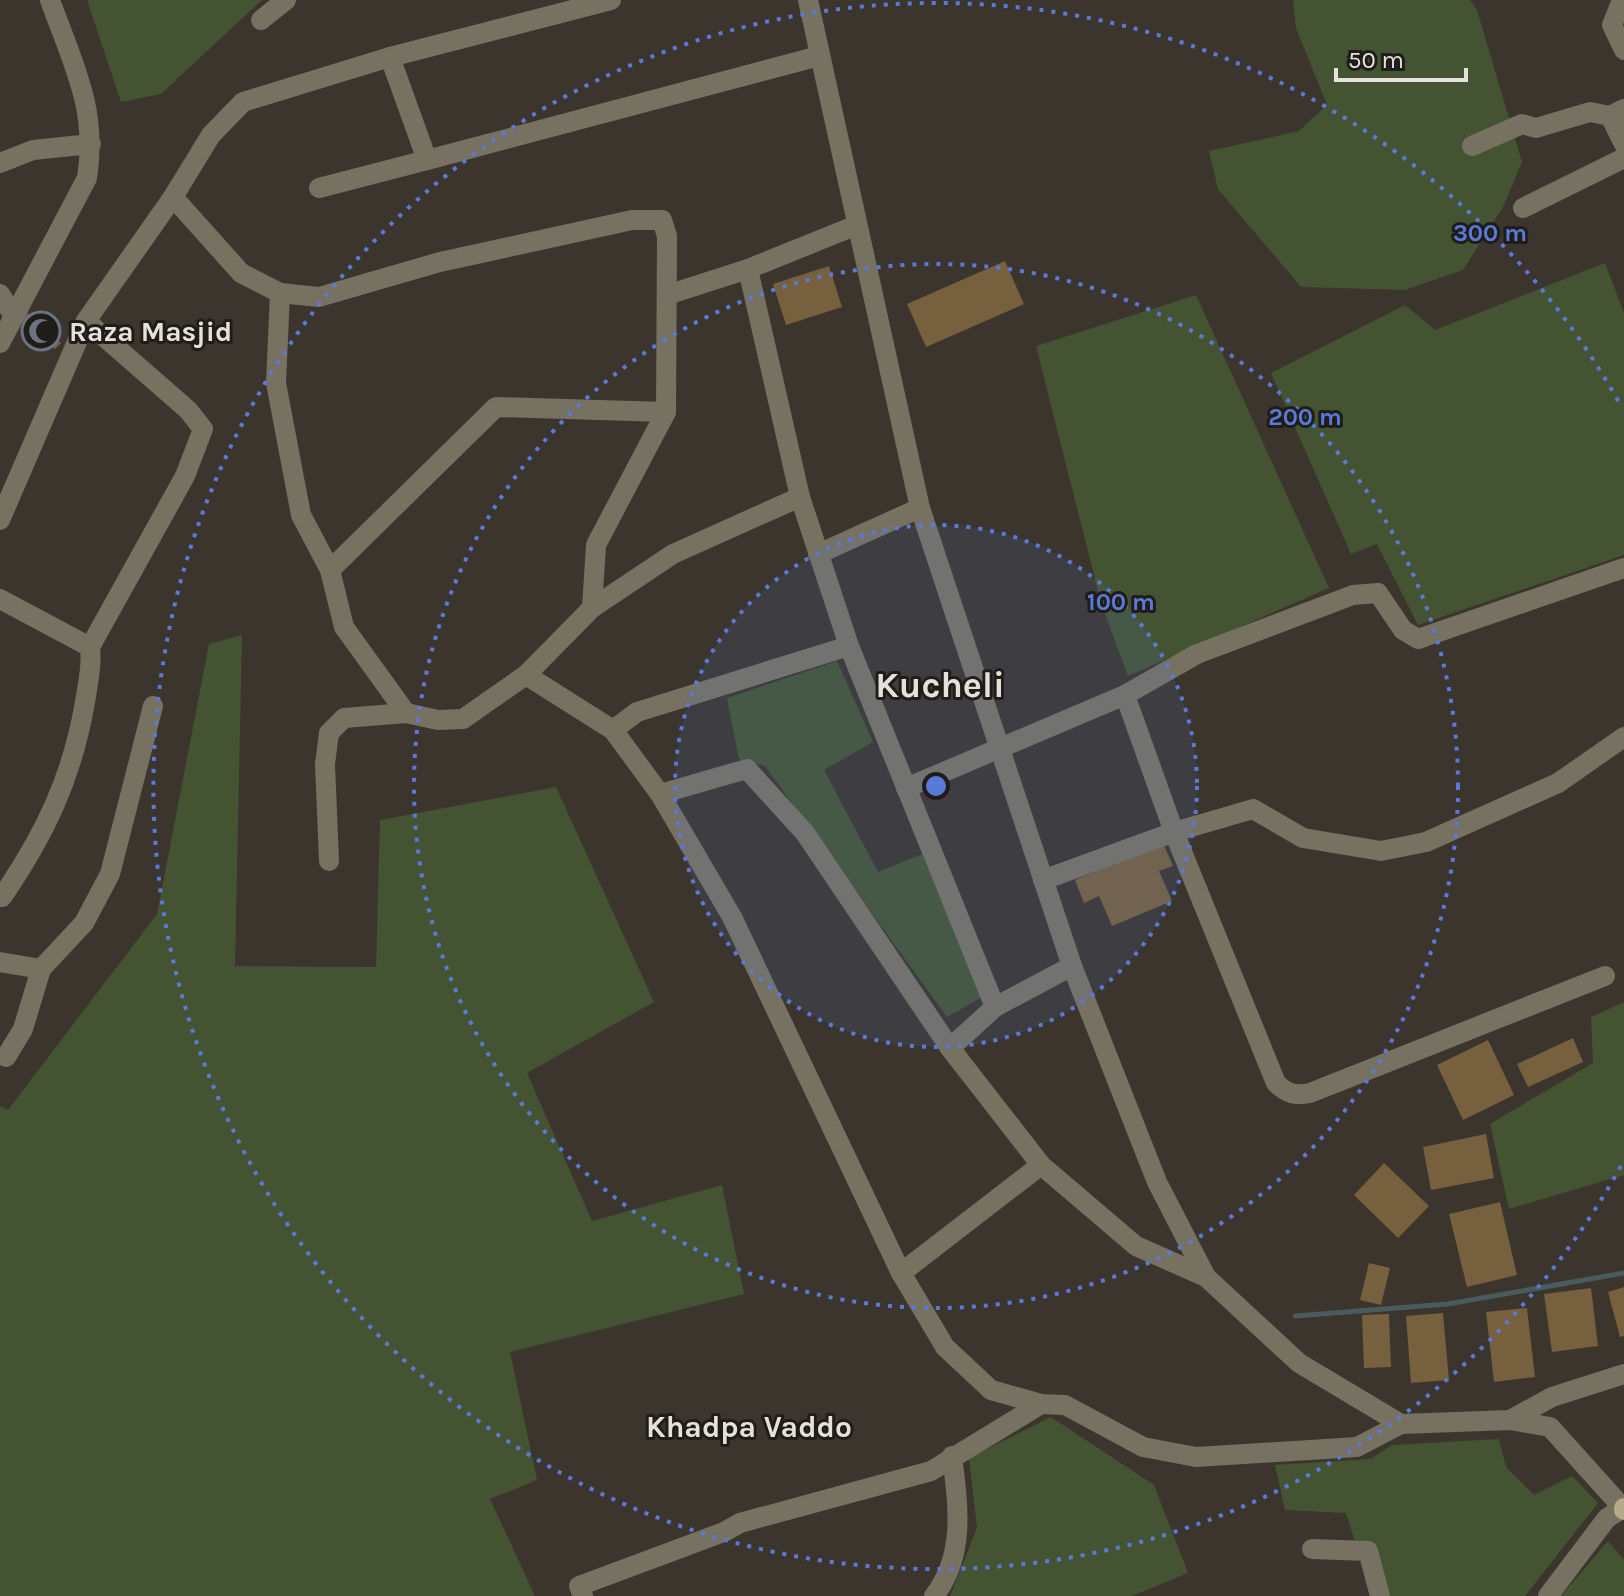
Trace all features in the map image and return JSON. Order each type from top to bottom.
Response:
[{"type":"street","points":[[0,343],[87,178],[92,131],[84,94],[50,0]]},
{"type":"street","points":[[261,20],[286,0]]},
{"type":"street","points":[[0,520],[86,321],[173,197],[211,135],[243,102],[390,57],[611,0]]},
{"type":"street","points":[[808,0],[920,508],[1072,966],[1157,1182],[1206,1277]]},
{"type":"street","points":[[1622,0],[1612,25],[1624,50]]},
{"type":"street","points":[[319,188],[819,56]]},
{"type":"street","points":[[390,57],[427,160]]},
{"type":"street","points":[[1472,146],[1522,124],[1536,128],[1590,112],[1617,112],[1624,144]]},
{"type":"street","points":[[0,163],[33,150],[91,144]]},
{"type":"street","points":[[1523,208],[1624,158]]},
{"type":"street","points":[[173,197],[241,273],[280,293],[319,297],[440,262],[632,220],[662,220],[667,236],[666,412],[596,545],[592,608]]},
{"type":"street","points":[[667,295],[748,269],[857,225]]},
{"type":"street","points":[[748,269],[800,497],[818,554],[849,646],[995,1007]]},
{"type":"street","points":[[280,293],[276,383],[301,515],[330,570],[344,627],[406,713]]},
{"type":"street","points":[[0,294],[14,316]]},
{"type":"street","points":[[2,897],[31,856],[61,796],[79,734],[91,663],[90,647],[185,476],[203,429],[188,410],[86,321]]},
{"type":"street","points":[[330,570],[496,407],[666,412]]},
{"type":"street","points":[[329,861],[325,764],[329,733],[344,718],[406,713],[438,720],[463,719],[526,675],[592,608],[673,554],[800,497]]},
{"type":"street","points":[[818,554],[920,508]]},
{"type":"street","points":[[906,788],[1125,695],[1197,654],[1353,595],[1378,593],[1403,630],[1418,639],[1624,568]]},
{"type":"street","points":[[0,599],[90,647]]},
{"type":"street","points":[[613,730],[637,712],[849,646]]},
{"type":"street","points":[[526,675],[613,730],[660,794],[732,917],[901,1273],[945,1347],[991,1390],[1041,1404],[1065,1405],[1143,1447],[1196,1457],[1357,1447],[1401,1424],[1510,1420],[1550,1427],[1624,1509],[1607,1518],[1548,1596]]},
{"type":"street","points":[[1125,695],[1174,832],[1276,1083],[1285,1092],[1297,1096],[1310,1093],[1605,976]]},
{"type":"street","points":[[6,1057],[23,1029],[41,969],[84,923],[110,874],[153,706]]},
{"type":"street","points":[[1043,880],[1174,832],[1253,809],[1303,838],[1381,851],[1426,842],[1558,783],[1624,737]]},
{"type":"street","points":[[660,794],[747,769],[805,833],[950,1048],[1041,1165],[1136,1246],[1206,1277],[1299,1363],[1401,1424]]},
{"type":"street","points":[[0,962],[41,969]]},
{"type":"street","points":[[950,1048],[995,1007],[1072,966]]},
{"type":"street","points":[[901,1273],[1041,1165]]},
{"type":"street","points":[[1510,1420],[1552,1397],[1624,1374]]},
{"type":"street","points":[[583,1596],[579,1586],[724,1532],[740,1523],[931,1471],[1041,1404]]},
{"type":"street","points":[[934,1596],[949,1577],[959,1517],[952,1456]]},
{"type":"street","points":[[1312,1549],[1368,1551],[1380,1596]]},
{"type":"green space","points":[[87,0],[262,0],[161,94],[121,102]]},
{"type":"green space","points":[[1293,0],[1470,0],[1477,10],[1522,162],[1503,207],[1463,270],[1405,290],[1301,287],[1218,189],[1209,151],[1299,131],[1327,105],[1296,28]]},
{"type":"green space","points":[[1605,263],[1624,313],[1624,555],[1418,625],[1377,544],[1351,554],[1271,373],[1405,305],[1435,330]]},
{"type":"green space","points":[[1196,295],[1329,588],[1128,676],[1101,603],[1036,346]]},
{"type":"green space","points":[[242,635],[235,966],[376,967],[380,820],[556,787],[654,1002],[527,1073],[592,1221],[722,1185],[744,1294],[510,1352],[537,1480],[490,1499],[535,1596],[0,1596],[0,1106],[8,1110],[157,914],[209,644]]},
{"type":"green space","points":[[837,661],[873,742],[824,770],[878,872],[922,854],[982,997],[947,1017],[765,766],[739,759],[727,698]]},
{"type":"green space","points":[[1624,1002],[1624,1175],[1509,1209],[1490,1124],[1593,1063],[1591,1017]]},
{"type":"green space","points":[[1051,1417],[1154,1485],[1188,1573],[1132,1596],[950,1596],[977,1528],[969,1458]]},
{"type":"green space","points":[[1499,1439],[1506,1467],[1534,1495],[1572,1476],[1598,1503],[1525,1596],[1372,1596],[1346,1513],[1285,1510],[1275,1465],[1370,1459],[1392,1445]]},
{"type":"green space","points":[[1608,1541],[1624,1560],[1624,1596],[1561,1596]]},
{"type":"building","points":[[1005,261],[1024,304],[926,347],[907,304]]},
{"type":"building","points":[[829,266],[842,307],[786,325],[773,284]]},
{"type":"building","name":"Raza Masjid","points":[[28,313],[61,343],[55,349],[22,319]]},
{"type":"building","points":[[1163,843],[1173,866],[1159,871],[1172,901],[1112,926],[1099,896],[1084,903],[1075,880]]},
{"type":"building","points":[[1573,1038],[1583,1062],[1528,1087],[1517,1064]]},
{"type":"building","points":[[1488,1040],[1514,1095],[1463,1120],[1437,1065]]},
{"type":"building","points":[[1486,1134],[1494,1178],[1431,1190],[1423,1147]]},
{"type":"building","points":[[1384,1163],[1429,1206],[1398,1238],[1354,1195]]},
{"type":"building","points":[[1500,1202],[1517,1275],[1467,1287],[1449,1214]]},
{"type":"building","points":[[1369,1263],[1390,1268],[1381,1305],[1360,1300]]},
{"type":"building","points":[[1624,1287],[1624,1336],[1620,1337],[1608,1292]]},
{"type":"building","points":[[1591,1288],[1598,1346],[1552,1352],[1544,1294]]},
{"type":"building","points":[[1527,1308],[1535,1377],[1494,1382],[1486,1312]]},
{"type":"building","points":[[1443,1313],[1449,1380],[1411,1383],[1406,1316]]},
{"type":"building","points":[[1389,1314],[1391,1367],[1364,1368],[1362,1315]]},
{"type":"waterway","points":[[1295,1316],[1448,1304],[1624,1273]]},
{"type":"place","name":"Raza Masjid","points":[[41,331]]},
{"type":"district","name":"Kucheli","points":[[940,684]]},
{"type":"district","name":"Khadpa Vaddo","points":[[749,1427]]}]
